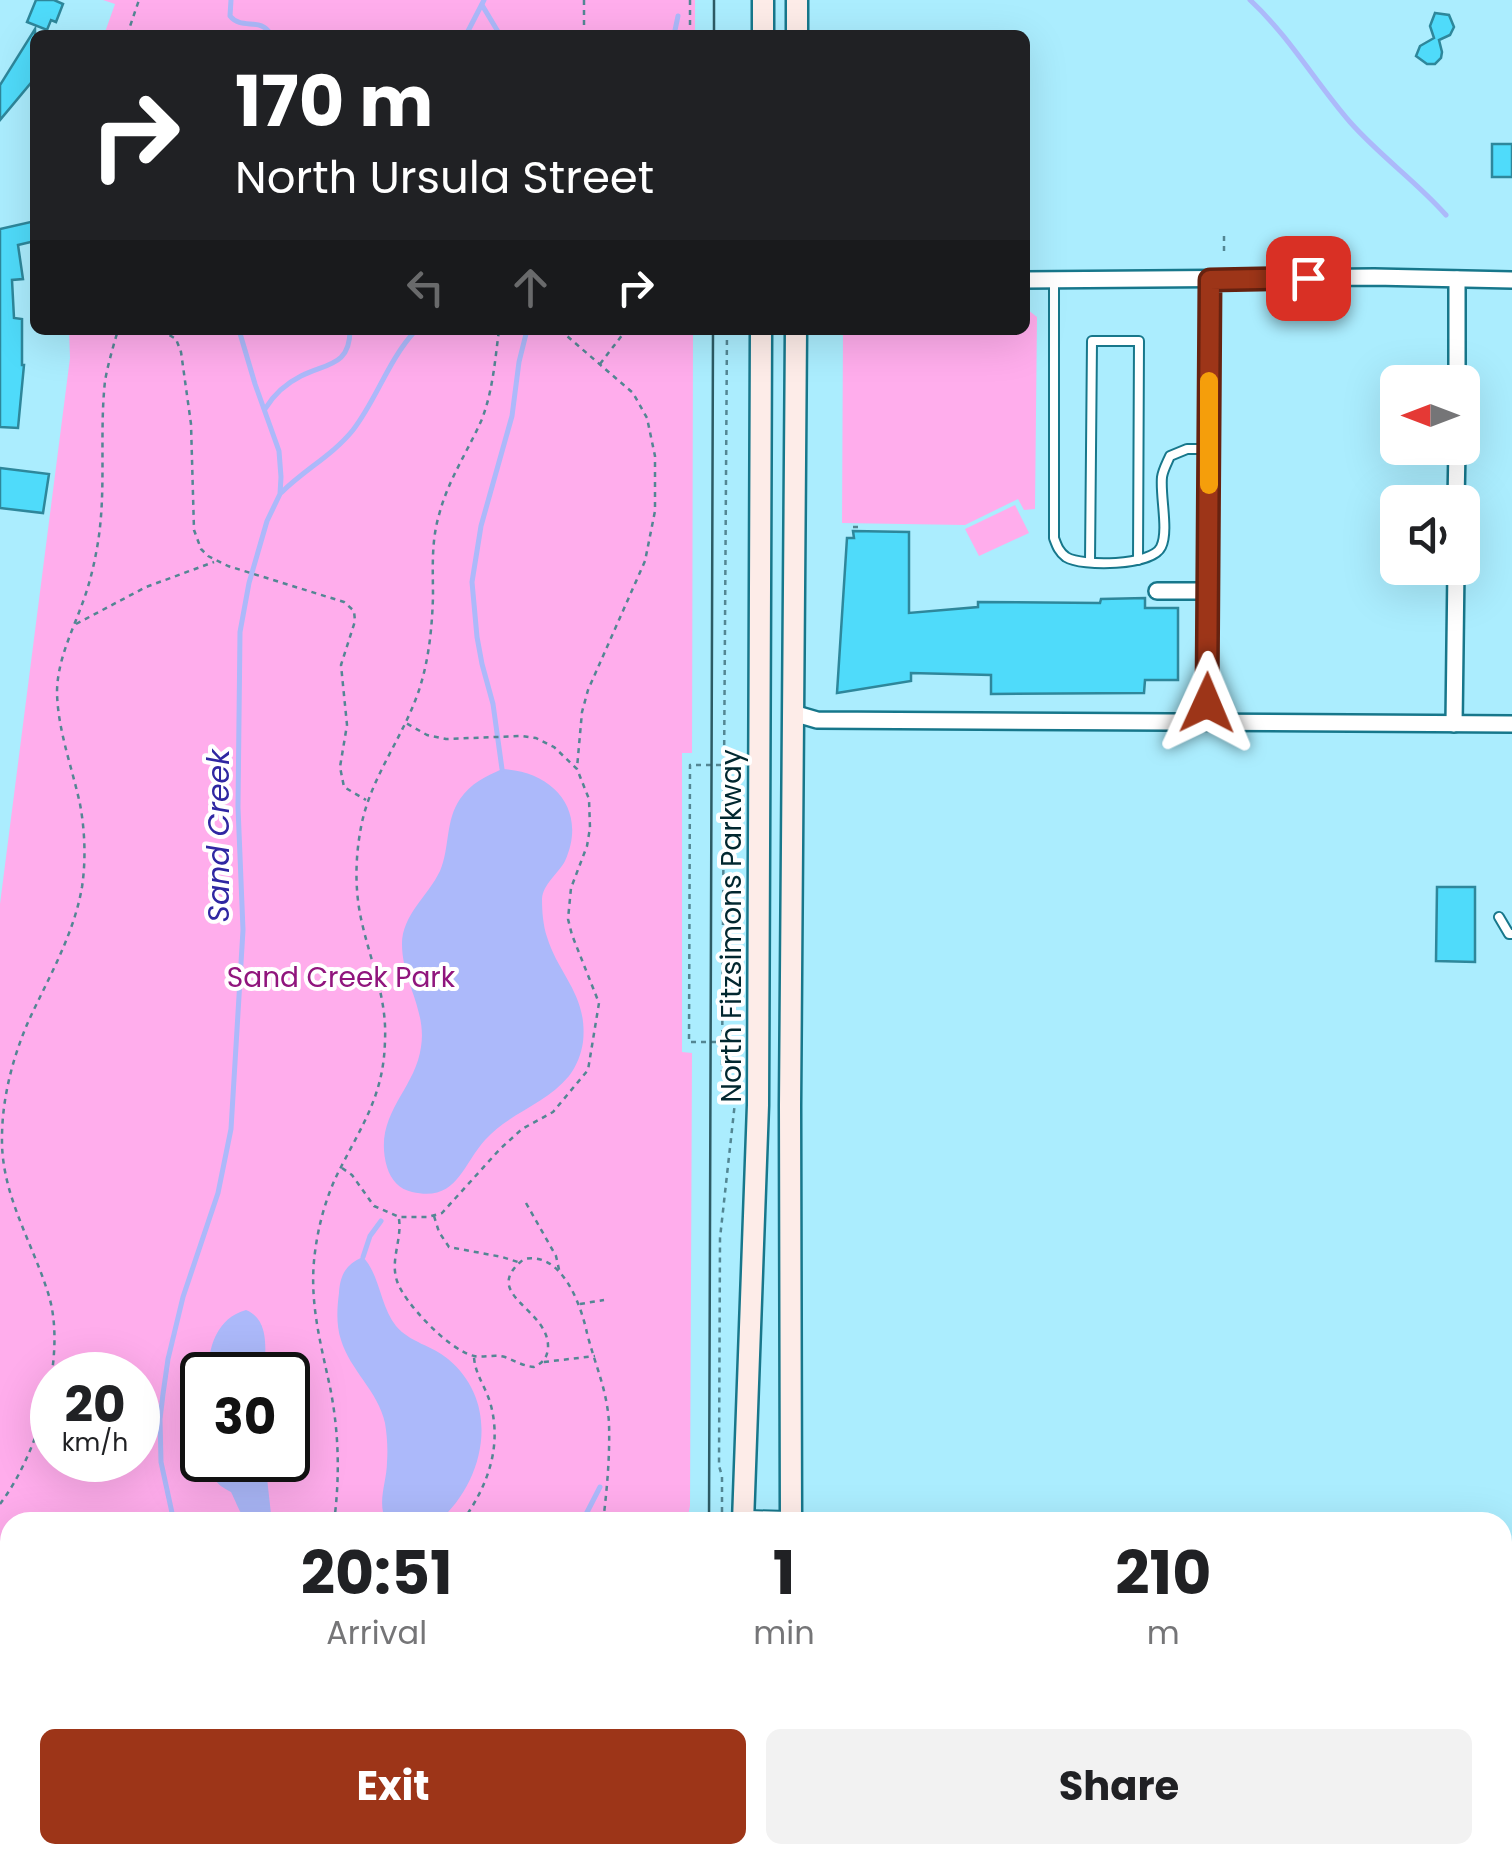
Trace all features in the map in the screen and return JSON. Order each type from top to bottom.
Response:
[{"type":"main road","points":[[764,0],[764,30]]},
{"type":"main road","points":[[797,0],[797,30]]},
{"type":"main road","name":"North Fitzsimons Parkway","points":[[742,1512],[758,1105],[761,335]]},
{"type":"main road","points":[[791,1512],[796,335]]},
{"type":"street","points":[[1457,365],[1458,279]]},
{"type":"street","points":[[1030,280],[1512,280]]},
{"type":"street","points":[[1206,722],[1210,280]]},
{"type":"street","points":[[1454,724],[1456,585]]},
{"type":"street","points":[[1158,591],[1209,591]]},
{"type":"street","points":[[793,713],[817,720],[1512,724]]},
{"type":"lane","points":[[1054,280],[1054,538],[1058,551],[1070,560],[1111,563],[1156,554],[1164,544],[1162,474],[1170,456],[1187,449],[1209,448]]},
{"type":"lane","points":[[1090,561],[1092,341],[1139,341],[1138,560]]},
{"type":"lane","points":[[1500,917],[1512,934]]},
{"type":"path","points":[[130,30],[139,0]]},
{"type":"path","points":[[584,0],[584,30]]},
{"type":"path","points":[[690,0],[690,30]]},
{"type":"path","points":[[1224,233],[1224,251]]},
{"type":"path","points":[[0,1504],[20,1473],[51,1381],[55,1340],[49,1297],[9,1192],[1,1137],[13,1064],[72,926],[82,888],[82,819],[60,726],[57,694],[60,666],[86,595],[99,534],[105,383],[117,335]]},
{"type":"path","points":[[168,335],[176,340],[191,424],[196,540],[216,561],[344,602],[354,611],[355,622],[342,665],[348,725],[340,775],[344,788],[368,800]]},
{"type":"path","points":[[335,1512],[336,1434],[314,1316],[313,1277],[321,1220],[341,1167],[373,1105],[384,1056],[382,996],[358,902],[358,851],[368,800],[419,690],[428,655],[438,516],[452,476],[486,405],[498,335]]},
{"type":"path","points":[[566,335],[633,393],[647,418],[655,456],[655,511],[645,561],[588,690],[577,769]]},
{"type":"path","points":[[600,364],[622,335]]},
{"type":"path","points":[[722,1512],[720,1238],[739,1071],[722,1072],[721,1042],[726,335]]},
{"type":"path","points":[[74,625],[146,587],[216,561]]},
{"type":"path","points":[[341,1167],[374,1206],[399,1218],[442,1214],[511,1139],[553,1112],[588,1070],[599,1003],[568,918],[569,899],[590,828],[589,799],[577,769],[562,753],[532,738],[437,738],[406,723]]},
{"type":"path","points":[[721,1042],[688,1042],[688,1030],[690,765],[722,765]]},
{"type":"path","points":[[722,879],[732,879],[732,902],[745,902]]},
{"type":"path","points":[[584,1032],[594,1034]]},
{"type":"path","points":[[504,1132],[511,1139]]},
{"type":"path","points":[[526,1202],[556,1256],[561,1275]]},
{"type":"path","points":[[434,1216],[449,1247],[519,1262]]},
{"type":"path","points":[[399,1218],[395,1267],[400,1288],[446,1340],[474,1356],[497,1356],[529,1367],[595,1356]]},
{"type":"path","points":[[542,1363],[548,1350],[546,1334],[538,1319],[513,1297],[509,1288],[510,1274],[528,1258],[549,1264],[572,1291],[603,1380],[609,1457],[604,1512]]},
{"type":"path","points":[[578,1304],[604,1300]]},
{"type":"path","points":[[469,1512],[488,1476],[494,1452],[492,1410],[475,1371],[474,1356]]},
{"type":"green space","points":[[103,0],[695,0],[695,30],[106,30],[115,4]]},
{"type":"green space","points":[[1030,312],[1037,317],[1035,509],[1024,510],[1018,499],[965,525],[842,523],[843,335],[1030,335]]},
{"type":"green space","name":"Sand Creek Park","points":[[69,335],[693,335],[692,753],[682,753],[682,1052],[692,1053],[689,1512],[0,1512],[0,904],[70,358]]},
{"type":"green space","points":[[1015,505],[1029,533],[979,556],[965,529]]},
{"type":"water","points":[[502,769],[537,777],[561,797],[569,810],[571,842],[565,861],[545,889],[542,908],[552,951],[581,1011],[582,1047],[576,1064],[560,1086],[485,1140],[449,1187],[427,1194],[412,1192],[393,1180],[384,1149],[390,1118],[421,1047],[421,1020],[403,958],[403,934],[440,871],[452,816],[460,799],[474,785]]},
{"type":"water","points":[[363,1257],[396,1326],[448,1359],[465,1377],[476,1398],[481,1442],[476,1464],[467,1486],[447,1512],[384,1512],[385,1423],[339,1334],[340,1287],[352,1263]]},
{"type":"water","points":[[246,1310],[260,1321],[265,1352],[211,1352],[221,1327]]},
{"type":"water","points":[[217,1482],[267,1482],[271,1512],[241,1512],[231,1492]]},
{"type":"building","points":[[36,0],[63,4],[56,22],[51,20],[47,30],[27,22]]},
{"type":"building","points":[[1435,13],[1449,15],[1454,27],[1450,35],[1439,40],[1441,58],[1435,64],[1427,64],[1416,56],[1420,46],[1434,38],[1430,26]]},
{"type":"building","points":[[30,37],[30,84],[0,120],[0,85]]},
{"type":"building","points":[[1492,144],[1512,144],[1512,177],[1492,177]]},
{"type":"building","points":[[30,222],[30,242],[18,245],[23,279],[12,280],[14,318],[22,319],[24,365],[18,428],[0,427],[0,229]]},
{"type":"building","points":[[0,468],[49,474],[43,513],[0,508]]},
{"type":"building","points":[[853,531],[909,532],[909,613],[978,607],[978,602],[1100,603],[1101,599],[1145,598],[1145,608],[1178,608],[1178,680],[1145,680],[1144,693],[991,694],[991,675],[911,673],[911,681],[837,693],[847,538],[854,538]]},
{"type":"building","points":[[1437,887],[1475,887],[1475,962],[1436,961]]},
{"type":"waterway","name":"Sand Creek","points":[[231,0],[230,16],[240,23],[268,30]]},
{"type":"waterway","points":[[469,30],[484,0]]},
{"type":"waterway","points":[[1250,0],[1350,122],[1446,215]]},
{"type":"waterway","points":[[482,5],[497,30]]},
{"type":"waterway","points":[[675,30],[678,16]]},
{"type":"waterway","name":"Sand Creek","points":[[172,1512],[161,1462],[160,1419],[168,1359],[183,1297],[218,1193],[231,1129],[243,930],[238,807],[240,632],[249,583],[267,521],[280,494],[281,477],[279,451],[240,335]]},
{"type":"waterway","points":[[265,409],[290,382],[341,357],[350,335]]},
{"type":"waterway","points":[[282,492],[353,430],[412,335]]},
{"type":"waterway","points":[[502,769],[493,704],[477,637],[472,582],[481,526],[512,416],[526,335]]},
{"type":"waterway","points":[[363,1257],[370,1236],[381,1221]]},
{"type":"waterway","points":[[587,1512],[600,1487]]},
{"type":"tram line","points":[[714,0],[714,30]]},
{"type":"tram line","points":[[709,1512],[713,335]]},
{"type":"slow traffic","points":[[1209,381],[1209,485]]},
{"type":"route","points":[[1207,703],[1210,280],[1308,278]]}]
